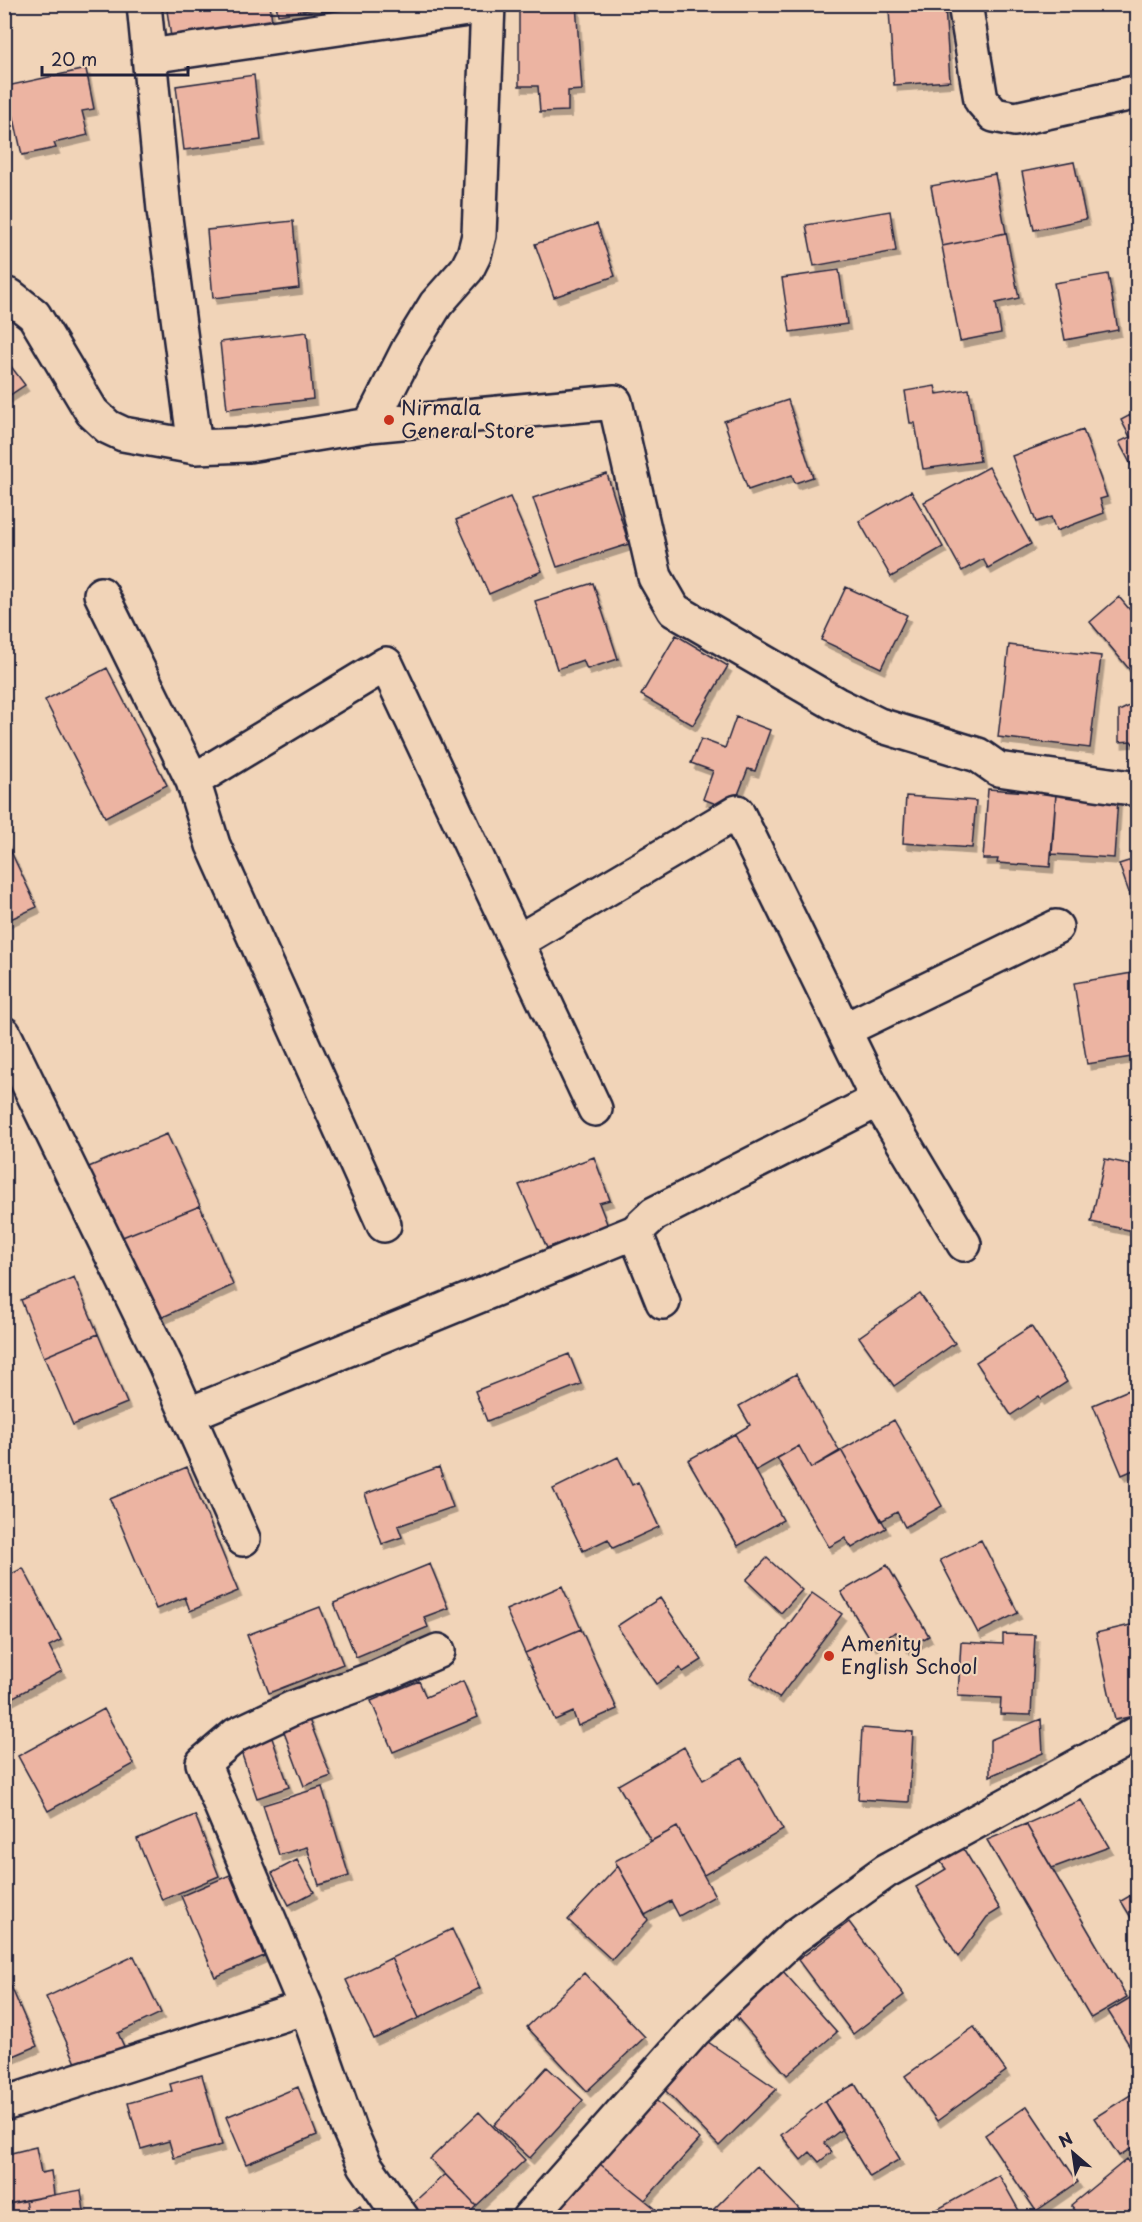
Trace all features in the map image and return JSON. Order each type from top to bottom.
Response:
[{"type":"street","points":[[144,4],[164,210],[195,447]]},
{"type":"street","points":[[965,4],[981,100],[994,115],[1015,119],[1137,92]]},
{"type":"street","points":[[150,56],[488,5],[479,235],[474,255],[467,269],[436,303],[370,425]]},
{"type":"street","points":[[4,294],[10,296],[34,315],[92,412],[108,427],[123,434],[195,447],[248,445],[370,425],[615,402],[655,577],[674,610],[836,704],[879,725],[978,755],[998,769],[1137,789]]},
{"type":"street","points":[[101,594],[194,782],[213,845],[384,1225]]},
{"type":"street","points":[[194,782],[386,664],[596,1109]]},
{"type":"street","points":[[517,942],[737,812],[878,1100],[964,1244]]},
{"type":"street","points":[[844,1030],[1056,927]]},
{"type":"street","points":[[4,1034],[166,1366],[243,1539]]},
{"type":"street","points":[[187,1414],[635,1232],[654,1214],[878,1100]]},
{"type":"street","points":[[635,1232],[663,1302]]},
{"type":"street","points":[[402,2217],[365,2165],[349,2129],[306,2007],[203,1763],[236,1735],[293,1708],[378,1677],[438,1651]]},
{"type":"street","points":[[529,2217],[694,2031],[794,1936],[886,1871],[1137,1734]]},
{"type":"street","points":[[4,2104],[306,2007]]},
{"type":"building","points":[[166,4],[270,4],[272,22],[171,37]]},
{"type":"building","points":[[276,4],[330,4],[331,6],[278,15]]},
{"type":"building","points":[[544,4],[576,4],[582,90],[568,91],[568,111],[540,112],[538,86],[519,86],[519,9],[544,8]]},
{"type":"building","points":[[945,7],[950,81],[894,85],[889,10]]},
{"type":"building","points":[[86,69],[94,109],[82,111],[88,135],[54,143],[56,148],[22,155],[7,86]]},
{"type":"building","points":[[254,75],[261,140],[184,150],[176,86]]},
{"type":"building","points":[[1074,162],[1086,219],[1034,230],[1022,172]]},
{"type":"building","points":[[995,174],[1006,233],[942,246],[931,186]]},
{"type":"building","points":[[890,211],[896,251],[814,266],[806,225]]},
{"type":"building","points":[[293,221],[299,288],[213,298],[207,230]]},
{"type":"building","points":[[597,224],[615,276],[554,297],[535,244]]},
{"type":"building","points":[[1006,233],[1019,298],[996,303],[1001,333],[960,341],[942,246]]},
{"type":"building","points":[[839,270],[847,324],[790,332],[782,278]]},
{"type":"building","points":[[1108,274],[1118,330],[1065,340],[1054,283]]},
{"type":"building","points":[[307,332],[313,399],[227,409],[220,342]]},
{"type":"building","points":[[4,357],[25,385],[4,399]]},
{"type":"building","points":[[935,386],[937,394],[969,389],[980,461],[923,469],[915,423],[910,423],[905,391]]},
{"type":"building","points":[[788,400],[813,477],[795,483],[792,475],[748,490],[724,421]]},
{"type":"building","points":[[1138,411],[1138,478],[1119,442],[1130,437],[1121,420]]},
{"type":"building","points":[[1083,430],[1107,497],[1100,499],[1104,513],[1056,531],[1051,517],[1036,522],[1012,456]]},
{"type":"building","points":[[989,467],[1031,544],[988,568],[983,559],[962,571],[924,502]]},
{"type":"building","points":[[607,474],[629,544],[557,567],[533,498]]},
{"type":"building","points":[[911,491],[943,547],[891,577],[859,521]]},
{"type":"building","points":[[510,497],[542,571],[489,594],[456,520]]},
{"type":"building","points":[[593,583],[618,659],[587,669],[583,660],[557,669],[535,601]]},
{"type":"building","points":[[846,587],[907,615],[881,668],[821,640]]},
{"type":"building","points":[[1119,597],[1135,616],[1138,614],[1138,672],[1134,675],[1090,622]]},
{"type":"building","points":[[676,635],[728,666],[693,725],[641,695]]},
{"type":"building","points":[[1009,645],[1101,656],[1090,748],[998,737]]},
{"type":"building","points":[[107,668],[167,785],[105,817],[45,700]]},
{"type":"building","points":[[1138,702],[1138,750],[1131,741],[1119,742],[1119,711]]},
{"type":"building","points":[[736,717],[770,730],[755,771],[748,769],[732,810],[703,799],[713,771],[691,763],[701,739],[725,748]]},
{"type":"building","points":[[988,789],[1056,794],[1050,867],[997,863],[998,859],[983,859]]},
{"type":"building","points":[[1056,794],[1118,798],[1114,858],[1052,854]]},
{"type":"building","points":[[906,796],[976,801],[972,848],[903,843]]},
{"type":"building","points":[[4,837],[37,907],[4,922]]},
{"type":"building","points":[[1138,858],[1138,918],[1119,864]]},
{"type":"building","points":[[1138,972],[1138,1056],[1087,1064],[1074,983]]},
{"type":"building","points":[[167,1134],[200,1206],[115,1240],[84,1169]]},
{"type":"building","points":[[594,1157],[610,1200],[599,1203],[608,1226],[547,1248],[519,1185]]},
{"type":"building","points":[[1105,1159],[1138,1166],[1138,1232],[1091,1222]]},
{"type":"building","points":[[200,1206],[233,1285],[154,1321],[115,1240]]},
{"type":"building","points":[[74,1277],[98,1334],[44,1357],[21,1300]]},
{"type":"building","points":[[920,1294],[955,1343],[894,1386],[859,1337]]},
{"type":"building","points":[[1031,1326],[1067,1382],[1041,1399],[1039,1396],[1011,1415],[976,1362]]},
{"type":"building","points":[[98,1334],[127,1403],[73,1425],[44,1357]]},
{"type":"building","points":[[569,1354],[581,1384],[487,1421],[475,1391]]},
{"type":"building","points":[[796,1374],[840,1452],[811,1468],[799,1446],[755,1471],[735,1434],[750,1425],[739,1406]]},
{"type":"building","points":[[1138,1386],[1138,1468],[1122,1475],[1093,1405]]},
{"type":"building","points":[[894,1420],[942,1506],[905,1527],[897,1512],[881,1521],[841,1450]]},
{"type":"building","points":[[735,1434],[783,1520],[738,1546],[688,1460]]},
{"type":"building","points":[[799,1446],[811,1468],[841,1450],[886,1528],[852,1548],[845,1538],[829,1547],[777,1458]]},
{"type":"building","points":[[618,1457],[632,1485],[638,1482],[659,1527],[613,1548],[608,1539],[583,1551],[553,1489]]},
{"type":"building","points":[[187,1467],[238,1591],[190,1611],[185,1597],[156,1609],[110,1499]]},
{"type":"building","points":[[439,1467],[453,1507],[398,1526],[402,1537],[382,1544],[365,1494]]},
{"type":"building","points":[[981,1540],[1018,1613],[978,1633],[940,1560]]},
{"type":"building","points":[[767,1558],[802,1590],[781,1613],[746,1580]]},
{"type":"building","points":[[430,1564],[448,1608],[424,1617],[428,1627],[356,1657],[334,1603]]},
{"type":"building","points":[[887,1565],[929,1636],[906,1649],[896,1632],[873,1645],[841,1592]]},
{"type":"building","points":[[23,1568],[61,1640],[49,1646],[62,1671],[6,1701],[4,1578]]},
{"type":"building","points":[[562,1586],[581,1629],[525,1653],[506,1610]]},
{"type":"building","points":[[812,1593],[842,1614],[779,1698],[750,1677]]},
{"type":"building","points":[[660,1598],[702,1660],[683,1672],[680,1668],[656,1684],[617,1626]]},
{"type":"building","points":[[320,1607],[343,1664],[269,1693],[247,1635]]},
{"type":"building","points":[[1135,1624],[1138,1636],[1138,1715],[1115,1720],[1096,1633]]},
{"type":"building","points":[[581,1629],[617,1709],[578,1726],[573,1712],[555,1720],[525,1653]]},
{"type":"building","points":[[1003,1634],[1035,1635],[1031,1715],[1000,1714],[1001,1698],[958,1696],[961,1642],[1003,1644]]},
{"type":"building","points":[[419,1681],[426,1697],[463,1681],[478,1717],[393,1752],[371,1701]]},
{"type":"building","points":[[104,1709],[134,1764],[48,1811],[18,1756]]},
{"type":"building","points":[[308,1717],[331,1776],[304,1786],[282,1727]]},
{"type":"building","points":[[1041,1719],[1043,1753],[990,1776],[990,1740]]},
{"type":"building","points":[[862,1728],[913,1732],[909,1802],[858,1799]]},
{"type":"building","points":[[272,1738],[289,1787],[257,1798],[240,1749]]},
{"type":"building","points":[[684,1747],[703,1780],[742,1758],[783,1830],[704,1875],[677,1827],[651,1841],[618,1785]]},
{"type":"building","points":[[322,1787],[349,1876],[319,1885],[307,1847],[279,1855],[263,1805]]},
{"type":"building","points":[[1081,1800],[1109,1847],[1052,1868],[1026,1824]]},
{"type":"building","points":[[195,1815],[219,1876],[162,1900],[137,1839]]},
{"type":"building","points":[[1026,1824],[1127,1997],[1091,2018],[987,1840]]},
{"type":"building","points":[[677,1827],[715,1896],[679,1916],[671,1901],[645,1915],[615,1861]]},
{"type":"building","points":[[963,1848],[1000,1909],[987,1917],[958,1957],[916,1887],[946,1869],[940,1861]]},
{"type":"building","points":[[297,1860],[314,1892],[289,1905],[272,1873]]},
{"type":"building","points":[[618,1866],[648,1920],[612,1960],[568,1920]]},
{"type":"building","points":[[230,1875],[264,1956],[215,1977],[181,1896]]},
{"type":"building","points":[[1138,1891],[1138,1929],[1121,1901]]},
{"type":"building","points":[[849,1922],[904,1995],[853,2034],[798,1960]]},
{"type":"building","points":[[452,1929],[480,1988],[419,2018],[391,1958]]},
{"type":"building","points":[[134,1956],[161,2013],[118,2033],[127,2053],[81,2074],[46,1997]]},
{"type":"building","points":[[391,1958],[419,2018],[374,2039],[346,1980]]},
{"type":"building","points":[[782,1970],[837,2032],[787,2075],[733,2013]]},
{"type":"building","points":[[584,1973],[645,2037],[587,2091],[527,2027]]},
{"type":"building","points":[[9,1982],[37,2046],[4,2060],[4,1984]]},
{"type":"building","points":[[1135,1995],[1138,1999],[1138,2059],[1108,2011]]},
{"type":"building","points":[[974,2027],[1006,2071],[937,2121],[905,2076]]},
{"type":"building","points":[[708,2042],[777,2089],[719,2146],[663,2088]]},
{"type":"building","points":[[547,2067],[583,2100],[530,2158],[494,2125]]},
{"type":"building","points":[[202,2075],[222,2145],[174,2158],[169,2141],[141,2149],[128,2103],[172,2091],[170,2084]]},
{"type":"building","points":[[855,2084],[900,2159],[870,2177],[824,2101]]},
{"type":"building","points":[[298,2087],[317,2135],[246,2164],[226,2117]]},
{"type":"building","points":[[1138,2090],[1138,2144],[1119,2156],[1094,2118]]},
{"type":"building","points":[[650,2095],[700,2139],[645,2200],[595,2160]]},
{"type":"building","points":[[824,2101],[842,2129],[824,2143],[832,2152],[819,2162],[810,2152],[801,2160],[781,2135]]},
{"type":"building","points":[[1027,2106],[1078,2182],[1036,2211],[985,2135]]},
{"type":"building","points":[[479,2112],[525,2160],[476,2206],[430,2159]]},
{"type":"building","points":[[4,2140],[7,2154],[36,2147],[41,2173],[51,2171],[54,2195],[4,2205]]},
{"type":"building","points":[[1127,2159],[1138,2172],[1138,2218],[1081,2218],[1071,2205]]},
{"type":"building","points":[[595,2160],[656,2209],[649,2218],[546,2218]]},
{"type":"building","points":[[757,2166],[800,2210],[793,2218],[715,2218],[710,2213]]},
{"type":"building","points":[[445,2174],[476,2206],[465,2218],[423,2218],[412,2204]]},
{"type":"building","points":[[999,2175],[1023,2218],[943,2218],[938,2209]]},
{"type":"building","points":[[81,2190],[85,2218],[28,2218],[25,2200]]},
{"type":"building","points":[[25,2200],[28,2218],[4,2218],[4,2205]]},
{"type":"building","points":[[360,2206],[368,2218],[341,2218]]},
{"type":"place","name":"Nirmala General Store","points":[[389,420]]},
{"type":"place","name":"Amenity English School","points":[[829,1656]]}]
